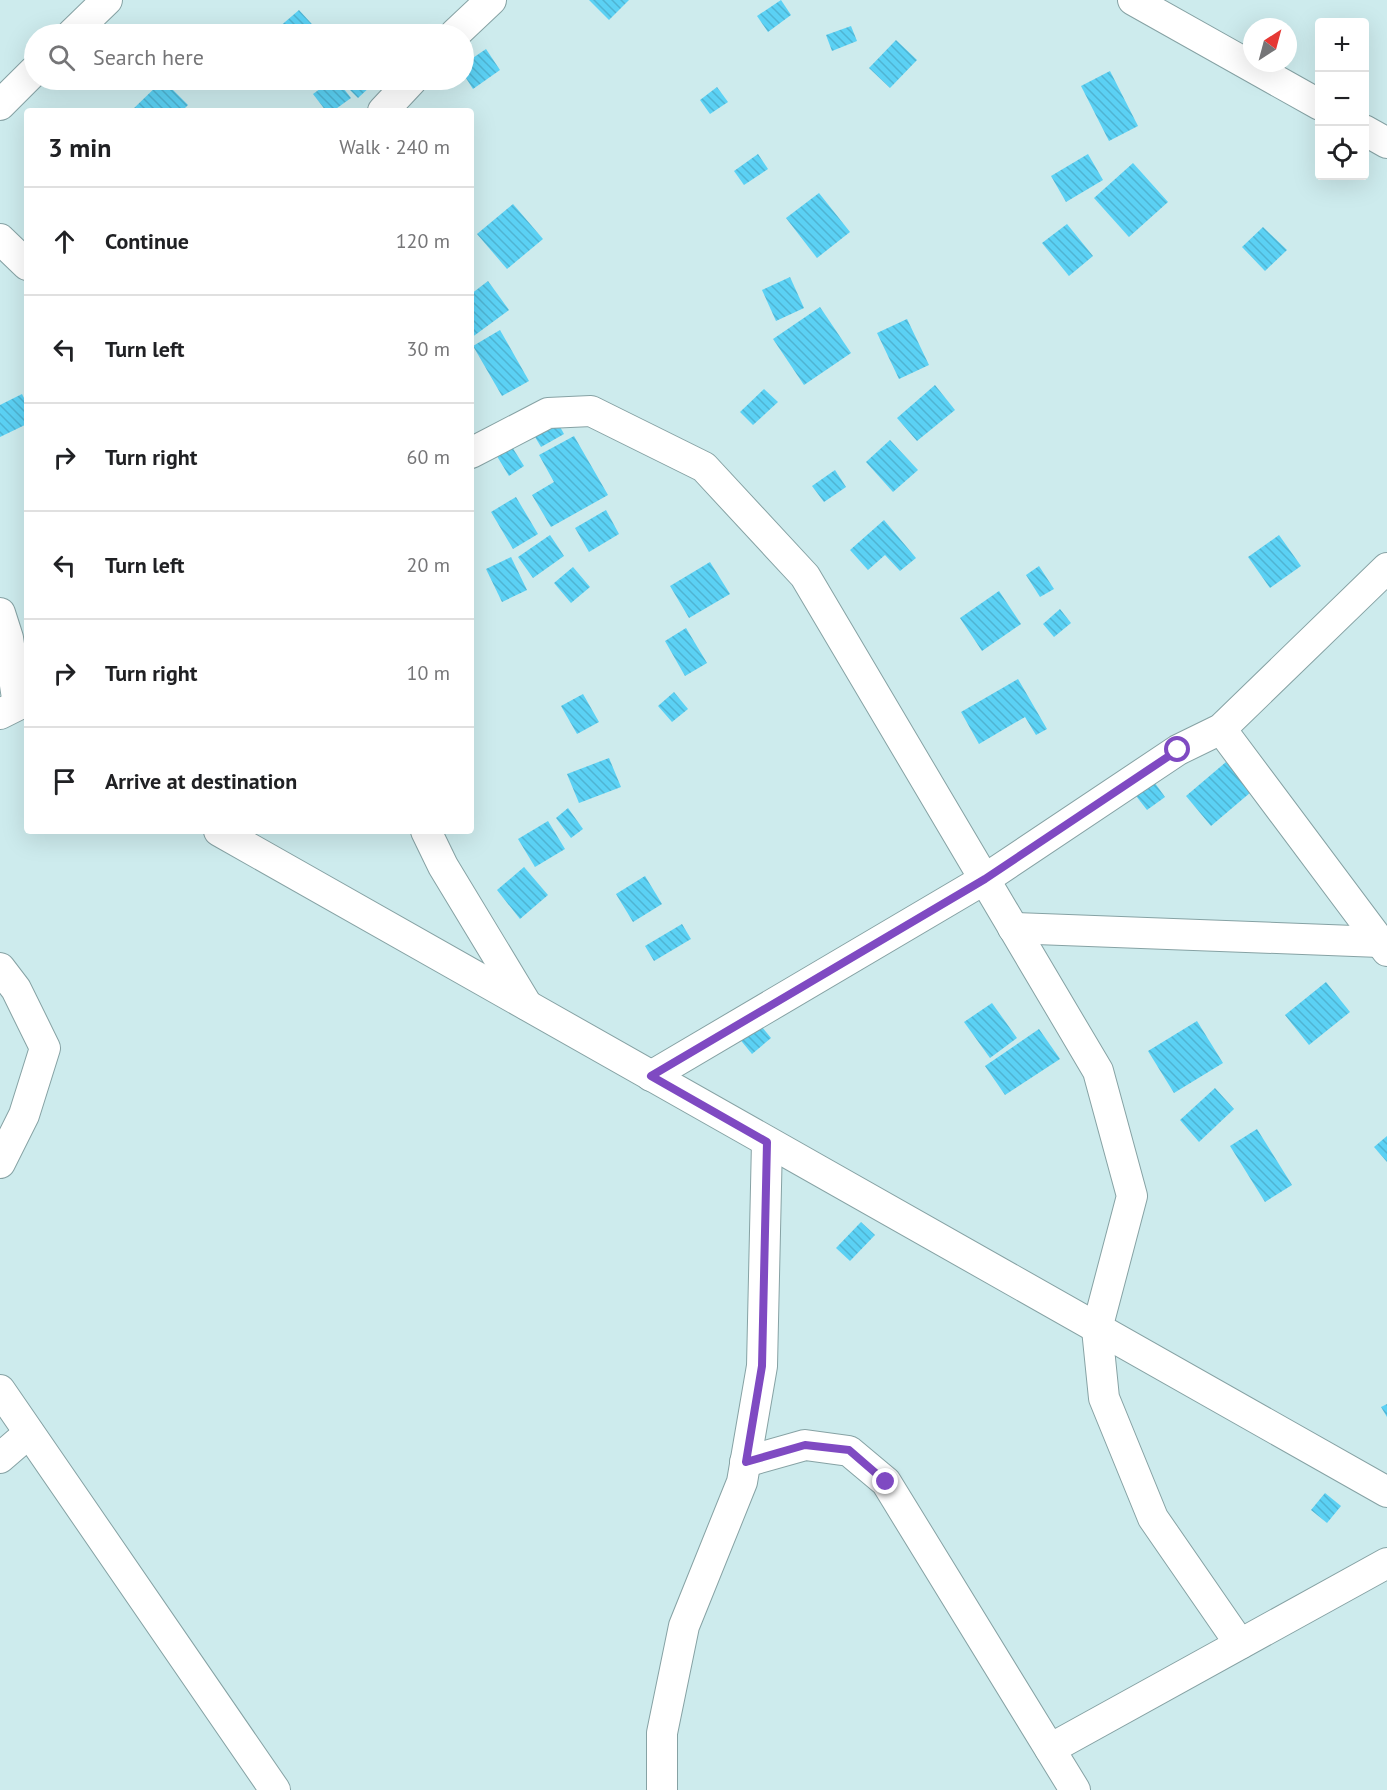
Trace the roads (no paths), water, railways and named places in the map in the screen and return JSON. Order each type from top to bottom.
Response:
[{"type":"street","points":[[83,24],[108,0]]},
{"type":"street","points":[[466,24],[492,0]]},
{"type":"street","points":[[1133,0],[1315,102]]},
{"type":"street","points":[[0,105],[24,81]]},
{"type":"street","points":[[387,108],[403,90]]},
{"type":"street","points":[[1369,132],[1387,143]]},
{"type":"street","points":[[0,239],[24,262]]},
{"type":"street","points":[[474,451],[548,413],[591,411],[704,466],[805,576],[1098,1071],[1131,1196],[1097,1329],[1104,1398],[1154,1518],[1240,1644]]},
{"type":"street","points":[[651,1076],[985,879],[1178,750],[1221,729],[1387,568]]},
{"type":"street","points":[[0,613],[8,638],[11,706]]},
{"type":"street","points":[[1221,729],[1384,947]]},
{"type":"street","points":[[228,834],[527,1006],[1387,1492]]},
{"type":"street","points":[[427,834],[443,866],[527,1006]]},
{"type":"street","points":[[1013,928],[1384,947]]},
{"type":"street","points":[[0,968],[16,989],[45,1048],[24,1115],[0,1163]]},
{"type":"street","points":[[662,1790],[662,1733],[684,1626],[742,1482],[762,1366],[767,1142]]},
{"type":"street","points":[[0,1390],[275,1790]]},
{"type":"street","points":[[0,1458],[29,1433]]},
{"type":"street","points":[[746,1462],[805,1445],[849,1450],[886,1482],[1075,1790]]},
{"type":"street","points":[[1050,1749],[1387,1563]]}]
